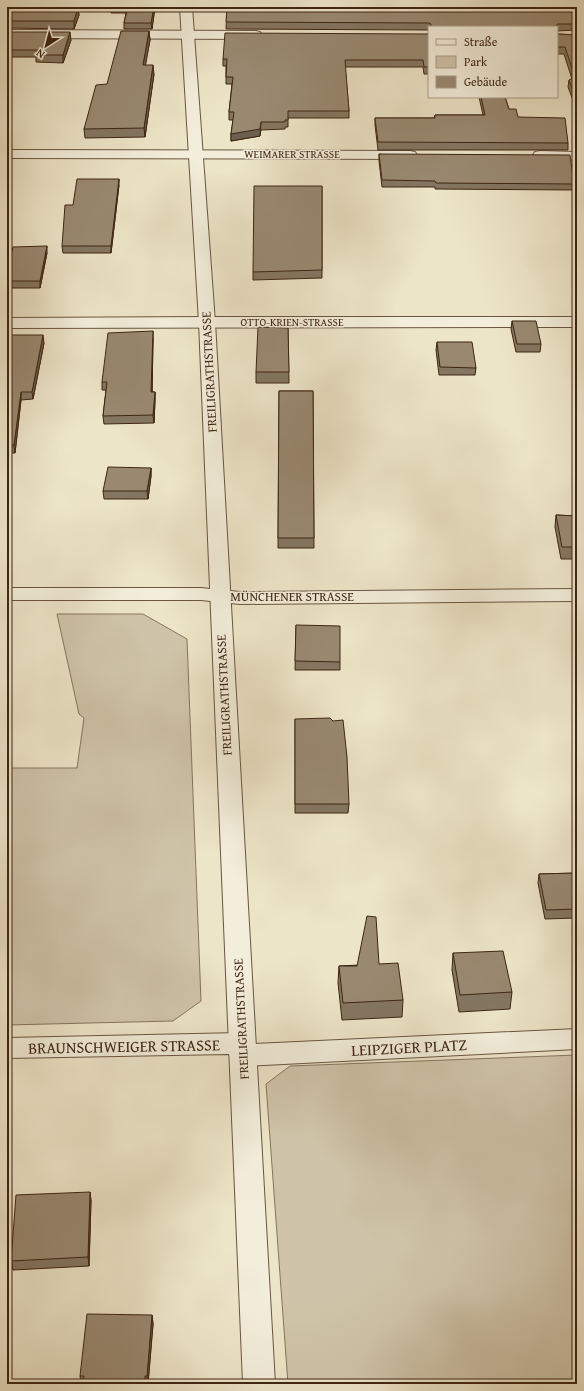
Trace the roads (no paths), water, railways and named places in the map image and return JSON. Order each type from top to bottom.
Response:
[{"type":"street","name":"FREILIGRATHSTRASSE","points":[[186,7],[207,322],[219,595],[259,1384]]},
{"type":"street","points":[[7,34],[266,35]]},
{"type":"street","name":"WEIMARER STRASSE","points":[[7,154],[421,155]]},
{"type":"street","points":[[527,155],[577,156]]},
{"type":"street","name":"OTTO-KRIEN-STRASSE","points":[[7,323],[577,322]]},
{"type":"street","name":"MÜNCHENER STRASSE","points":[[7,594],[201,594],[248,598],[577,595]]},
{"type":"street","name":"LEIPZIGER PLATZ","points":[[242,1049],[577,1039]]},
{"type":"street","name":"BRAUNSCHWEIGER STRASSE","points":[[7,1048],[242,1049]]}]
